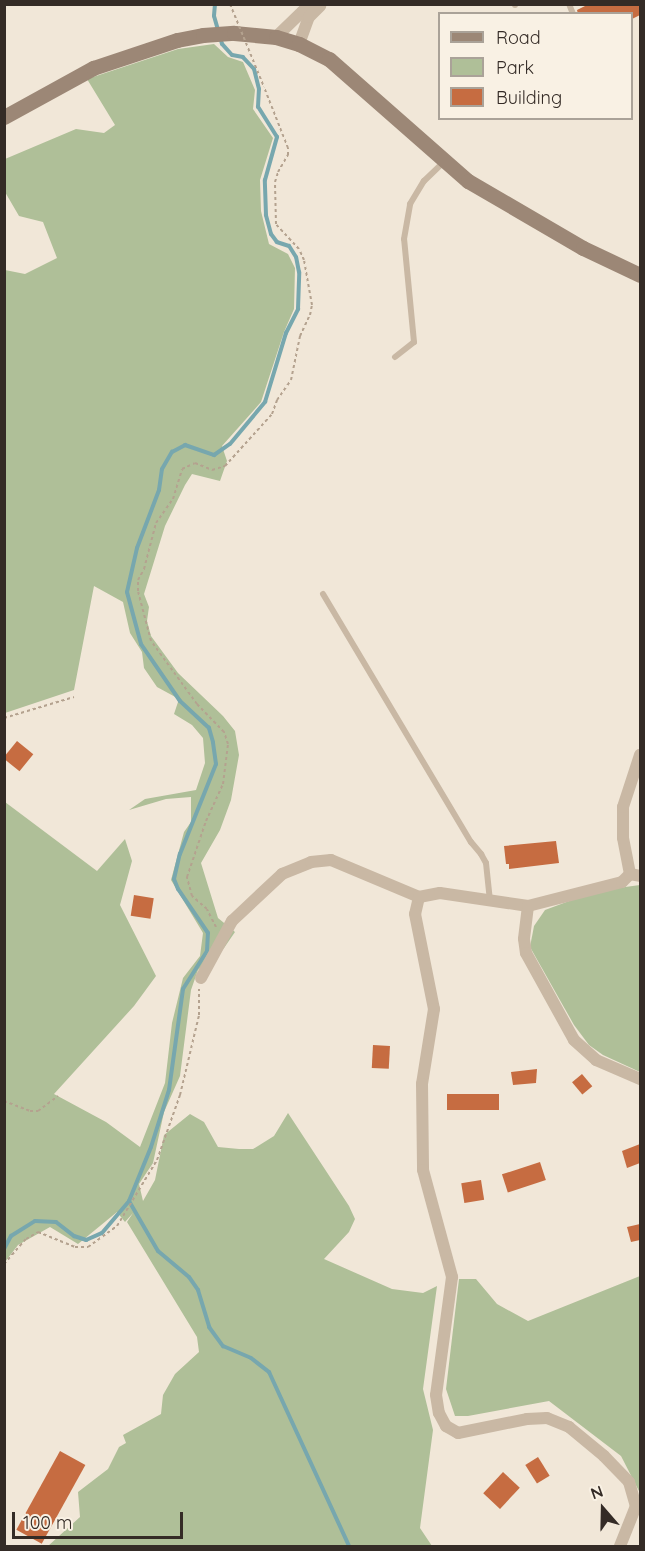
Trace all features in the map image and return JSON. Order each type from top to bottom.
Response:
[{"type":"street","points":[[276,37],[303,11],[319,4]]},
{"type":"street","points":[[299,44],[309,17],[319,4]]},
{"type":"street","points":[[4,117],[93,68],[177,40],[203,34],[234,33],[276,37],[299,44],[329,59],[350,75],[444,162],[468,181],[583,248],[640,275]]},
{"type":"street","points":[[201,978],[232,921],[282,874],[311,862],[331,860],[419,897],[440,893],[528,906],[622,882],[635,875],[623,838],[623,807],[640,755]]},
{"type":"street","points":[[419,897],[415,914],[434,1009],[422,1084],[423,1170],[452,1277],[436,1395],[439,1413],[446,1426],[458,1433],[527,1419],[547,1418],[569,1427],[604,1456],[629,1482],[636,1506],[620,1546]]},
{"type":"street","points":[[528,906],[524,939],[526,953],[574,1040],[596,1060],[640,1079]]},
{"type":"lane","points":[[395,357],[414,342],[404,239],[410,204],[424,181],[444,162]]},
{"type":"lane","points":[[323,594],[471,842],[486,863],[490,899]]},
{"type":"path","points":[[220,940],[207,909],[192,896],[187,877],[206,821],[223,784],[228,744],[224,732],[197,704],[151,641],[138,591],[138,580],[144,569],[156,523],[173,499],[182,469],[195,463],[212,470],[225,466],[272,414],[291,380],[300,336],[310,315],[312,304],[304,260],[299,249],[276,224],[275,182],[288,155],[288,148],[231,4]]},
{"type":"path","points":[[4,718],[74,697]]},
{"type":"path","points":[[4,1264],[26,1239],[38,1232],[75,1247],[88,1247],[117,1226],[135,1200],[157,1160],[186,1076],[189,1049],[199,1015],[201,978]]},
{"type":"path","points":[[4,1101],[30,1111],[38,1111],[58,1096]]},
{"type":"green space","points":[[214,44],[228,57],[243,62],[255,90],[253,109],[273,138],[260,180],[261,211],[269,244],[288,254],[295,268],[294,309],[261,402],[222,446],[227,461],[220,481],[192,474],[165,526],[144,594],[149,607],[147,621],[151,636],[178,673],[223,716],[235,731],[239,755],[231,800],[220,830],[201,863],[218,918],[235,932],[224,948],[198,970],[191,990],[180,1076],[164,1112],[153,1163],[139,1184],[143,1201],[155,1180],[164,1135],[190,1114],[204,1122],[218,1147],[253,1149],[274,1136],[288,1113],[349,1206],[355,1219],[349,1232],[324,1259],[392,1289],[423,1293],[437,1286],[423,1389],[433,1430],[420,1528],[432,1546],[48,1546],[80,1517],[78,1492],[108,1469],[119,1447],[126,1443],[123,1435],[161,1414],[163,1395],[175,1374],[199,1352],[197,1337],[127,1222],[133,1213],[125,1222],[117,1212],[78,1244],[50,1227],[18,1245],[5,1262],[5,802],[97,871],[125,839],[132,861],[120,905],[156,976],[134,1006],[54,1094],[106,1122],[140,1147],[165,1083],[172,1023],[183,978],[200,956],[203,933],[171,880],[184,832],[191,822],[191,797],[166,799],[129,810],[145,799],[196,790],[205,763],[203,738],[192,725],[174,714],[179,699],[157,687],[144,668],[142,652],[130,633],[123,602],[94,586],[74,690],[5,713],[5,270],[25,274],[57,258],[43,222],[19,216],[5,192],[5,159],[76,129],[104,133],[115,125],[87,79],[178,49]]},
{"type":"green space","points":[[640,885],[640,1072],[603,1055],[589,1045],[574,1025],[530,947],[534,926],[545,910],[596,891]]},
{"type":"green space","points":[[640,1276],[640,1493],[621,1456],[549,1401],[468,1416],[455,1416],[446,1389],[459,1279],[476,1279],[497,1304],[528,1321]]},
{"type":"building","points":[[589,4],[640,4],[640,15],[633,18],[633,12],[578,12],[577,10]]},
{"type":"building","points":[[17,741],[33,754],[19,771],[4,759]]},
{"type":"building","points":[[556,841],[559,863],[509,869],[509,864],[506,864],[504,846]]},
{"type":"building","points":[[134,895],[154,898],[150,919],[131,916]]},
{"type":"building","points":[[373,1045],[390,1046],[389,1069],[372,1068]]},
{"type":"building","points":[[537,1069],[536,1083],[513,1085],[511,1072]]},
{"type":"building","points":[[582,1074],[592,1086],[582,1095],[572,1082]]},
{"type":"building","points":[[447,1094],[499,1094],[499,1110],[447,1110]]},
{"type":"building","points":[[640,1144],[640,1163],[627,1168],[622,1151]]},
{"type":"building","points":[[540,1162],[546,1180],[508,1192],[502,1174]]},
{"type":"building","points":[[481,1180],[484,1200],[464,1203],[461,1183]]},
{"type":"building","points":[[640,1224],[640,1240],[631,1242],[627,1227]]},
{"type":"building","points":[[60,1451],[85,1465],[42,1544],[16,1530]]},
{"type":"building","points":[[538,1457],[550,1476],[537,1484],[525,1465]]},
{"type":"building","points":[[503,1472],[520,1488],[500,1509],[483,1493]]},
{"type":"waterway","points":[[215,4],[214,16],[218,30]]},
{"type":"waterway","points":[[4,1249],[11,1236],[35,1221],[56,1222],[74,1236],[86,1240],[102,1233],[129,1201],[151,1147],[169,1090],[183,989],[207,951],[208,933],[178,889],[174,879],[180,854],[216,764],[213,742],[209,728],[180,701],[141,644],[127,592],[137,548],[159,490],[162,469],[172,452],[185,445],[214,455],[230,444],[265,402],[286,333],[298,309],[299,272],[296,257],[289,246],[277,242],[271,234],[266,215],[265,180],[277,137],[258,107],[259,89],[254,69],[243,57],[232,55],[222,44],[220,37]]},
{"type":"waterway","points":[[129,1201],[158,1251],[189,1277],[198,1290],[209,1327],[223,1346],[251,1358],[269,1372],[349,1546]]}]
